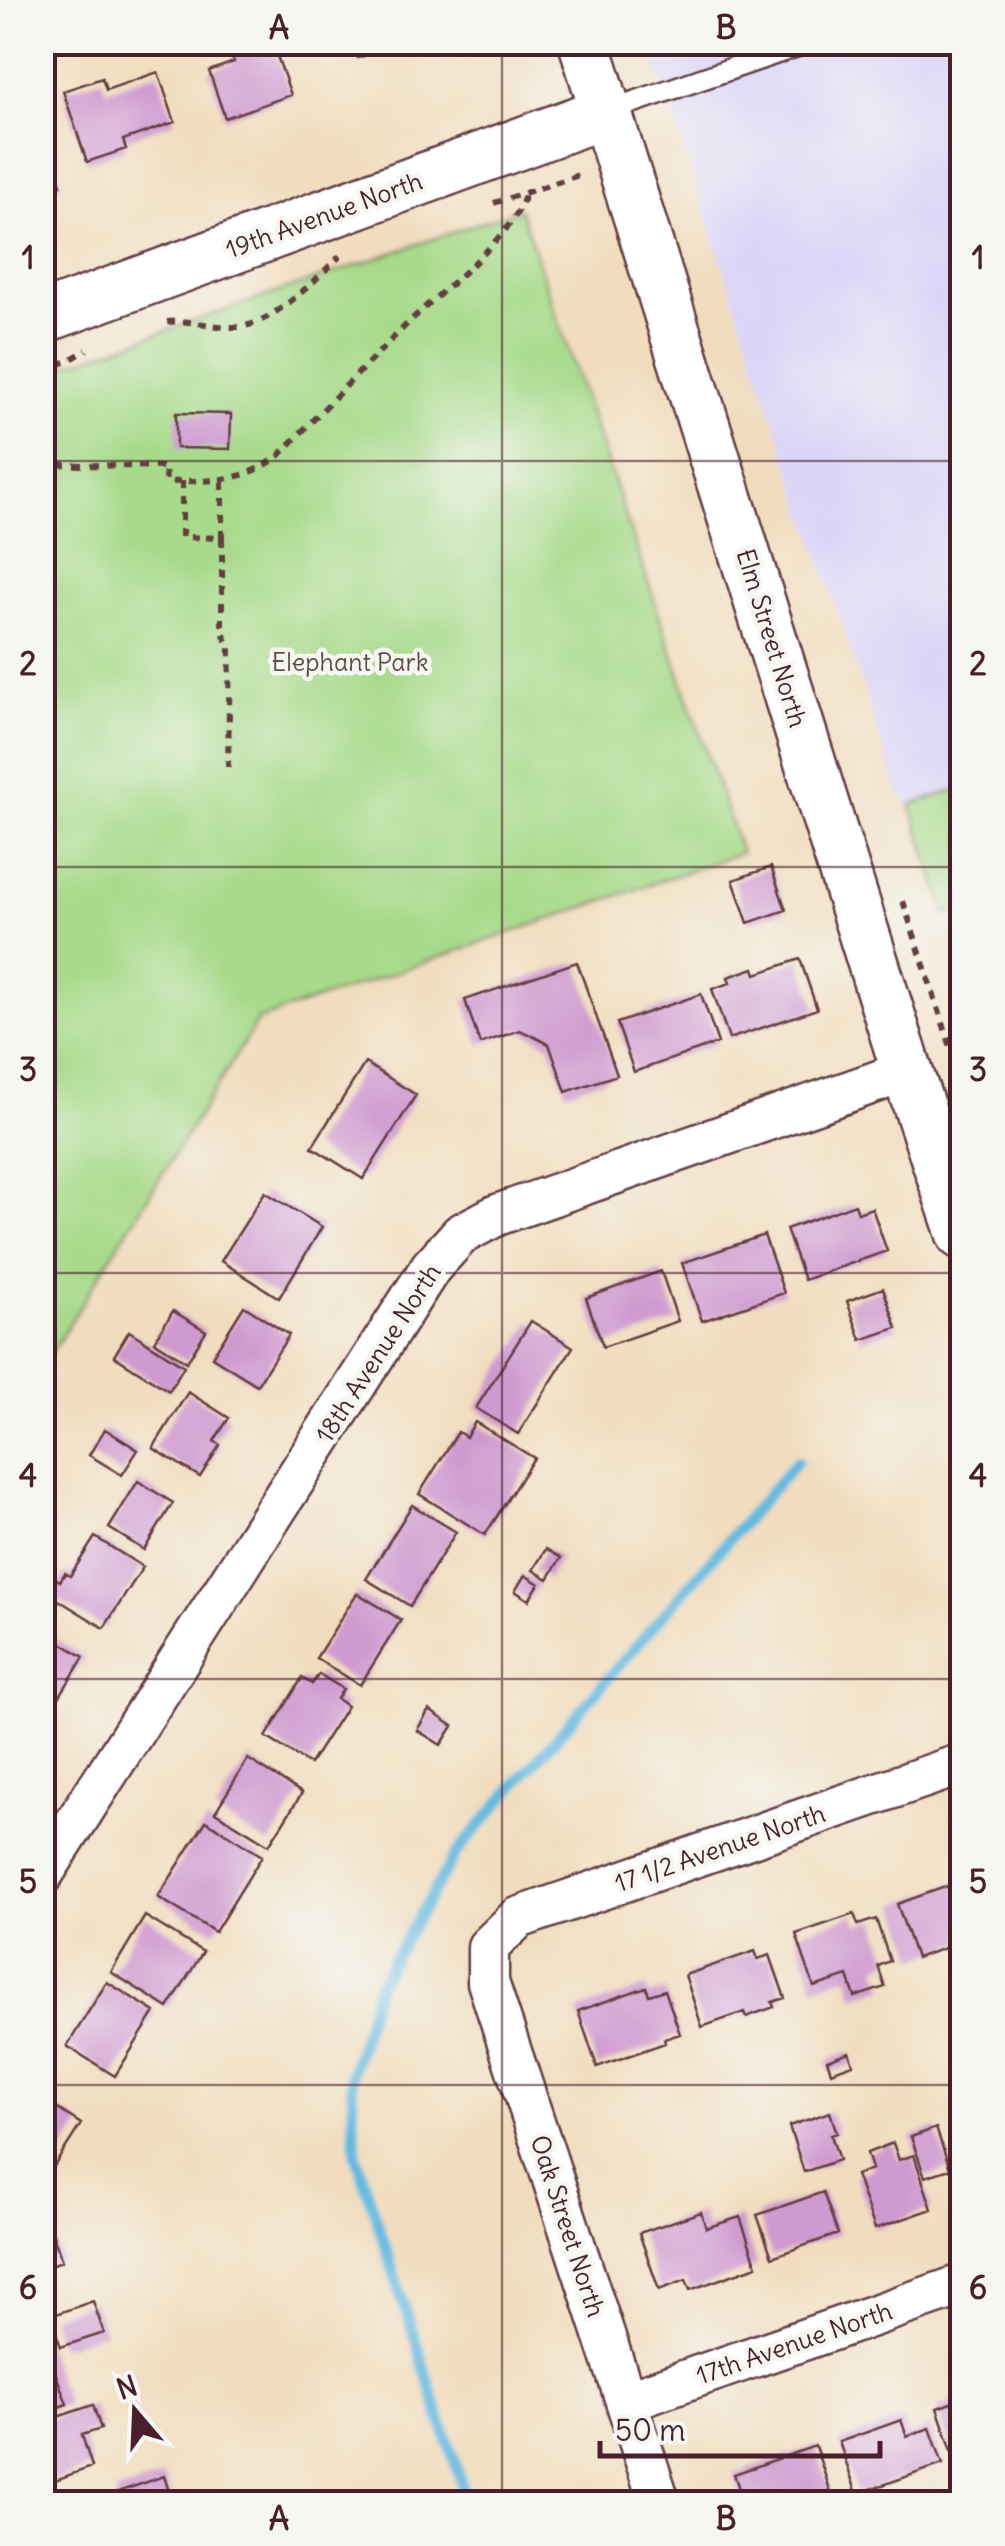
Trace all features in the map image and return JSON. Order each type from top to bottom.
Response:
[{"type":"street","name":"Elm Street North","points":[[584,42],[907,1071],[962,1234]]},
{"type":"street","name":"19th Avenue North","points":[[42,318],[606,112]]},
{"type":"street","name":"18th Avenue North","points":[[42,1875],[431,1267],[461,1234],[497,1214],[907,1071]]},
{"type":"street","name":"17 1/2 Avenue North","points":[[488,1948],[518,1918],[962,1764]]},
{"type":"street","name":"Oak Street North","points":[[488,1948],[485,1974],[660,2504]]},
{"type":"street","name":"17th Avenue North","points":[[626,2401],[962,2285]]},
{"type":"lane","points":[[606,112],[640,97],[809,42]]},
{"type":"path","points":[[483,206],[593,170]]},
{"type":"path","points":[[42,464],[165,467],[166,482],[222,479],[258,471],[279,456],[507,226],[522,205],[524,194]]},
{"type":"path","points":[[154,324],[173,321],[239,327],[256,322],[302,292],[346,252]]},
{"type":"path","points":[[42,368],[66,362],[94,344]]},
{"type":"path","points":[[222,479],[222,630],[230,648],[228,767]]},
{"type":"path","points":[[182,481],[182,538],[222,538]]},
{"type":"shaded area","points":[[649,43],[962,43],[962,788],[911,805],[898,793]]},
{"type":"green space","name":"Elephant Park","points":[[520,209],[741,853],[258,1020],[43,1366],[43,373]]},
{"type":"green space","points":[[962,788],[962,909],[946,914],[911,805]]},
{"type":"building","points":[[279,42],[282,51],[276,53],[291,95],[225,118],[209,71],[234,62],[227,44]]},
{"type":"building","points":[[353,42],[401,42],[401,43],[358,58]]},
{"type":"building","points":[[158,72],[175,122],[123,140],[126,149],[87,162],[63,91],[102,78],[106,90]]},
{"type":"building","points":[[42,132],[61,185],[42,192]]},
{"type":"building","points":[[176,413],[231,414],[230,449],[176,448]]},
{"type":"building","points":[[771,867],[786,910],[748,923],[733,880]]},
{"type":"building","points":[[800,959],[817,1009],[729,1039],[712,989],[730,983],[728,977],[754,968],[756,974]]},
{"type":"building","points":[[577,962],[617,1075],[566,1092],[549,1044],[520,1030],[480,1044],[465,1000]]},
{"type":"building","points":[[701,994],[718,1043],[634,1072],[617,1023]]},
{"type":"building","points":[[365,1063],[416,1095],[363,1179],[312,1147]]},
{"type":"building","points":[[265,1192],[322,1227],[279,1298],[221,1261]]},
{"type":"building","points":[[855,1204],[858,1213],[872,1208],[887,1251],[804,1280],[786,1229]]},
{"type":"building","points":[[764,1235],[784,1293],[702,1321],[682,1263]]},
{"type":"building","points":[[661,1271],[678,1321],[603,1347],[586,1298]]},
{"type":"building","points":[[883,1288],[897,1328],[861,1340],[847,1301]]},
{"type":"building","points":[[244,1306],[289,1335],[257,1385],[212,1357]]},
{"type":"building","points":[[173,1311],[206,1331],[187,1362],[154,1341]]},
{"type":"building","points":[[531,1321],[573,1347],[518,1434],[476,1408]]},
{"type":"building","points":[[129,1331],[184,1366],[169,1391],[114,1356]]},
{"type":"building","points":[[188,1392],[229,1418],[214,1441],[220,1445],[200,1477],[153,1448]]},
{"type":"building","points":[[475,1422],[534,1458],[485,1535],[419,1494],[458,1432],[466,1437]]},
{"type":"building","points":[[105,1429],[138,1450],[122,1475],[89,1455]]},
{"type":"building","points":[[138,1481],[173,1503],[144,1550],[109,1528]]},
{"type":"building","points":[[412,1505],[456,1532],[410,1606],[366,1579]]},
{"type":"building","points":[[95,1537],[143,1567],[104,1628],[52,1596],[47,1605],[42,1602],[42,1571],[60,1581],[65,1573],[70,1576]]},
{"type":"building","points":[[546,1549],[561,1558],[548,1579],[533,1570]]},
{"type":"building","points":[[525,1575],[539,1584],[529,1600],[515,1591]]},
{"type":"building","points":[[357,1593],[401,1620],[360,1685],[316,1658]]},
{"type":"building","points":[[42,1631],[84,1657],[45,1720],[42,1718]]},
{"type":"building","points":[[319,1674],[343,1689],[337,1699],[347,1706],[310,1764],[266,1737],[302,1678],[312,1684]]},
{"type":"building","points":[[429,1710],[453,1726],[441,1745],[417,1730]]},
{"type":"building","points":[[248,1759],[302,1793],[269,1845],[215,1812]]},
{"type":"building","points":[[206,1821],[262,1856],[215,1932],[158,1897]]},
{"type":"building","points":[[962,1881],[962,1942],[916,1958],[897,1904]]},
{"type":"building","points":[[854,1914],[858,1925],[876,1919],[890,1961],[878,1966],[885,1987],[855,1997],[848,1976],[814,1987],[796,1934]]},
{"type":"building","points":[[145,1916],[203,1952],[168,2008],[111,1972]]},
{"type":"building","points":[[755,1951],[758,1959],[770,1955],[785,1998],[772,2002],[774,2007],[746,2017],[744,2012],[702,2027],[685,1975]]},
{"type":"building","points":[[107,1982],[155,2012],[115,2076],[67,2046]]},
{"type":"building","points":[[646,1987],[649,1995],[665,1990],[680,2034],[597,2067],[578,2011]]},
{"type":"building","points":[[849,2052],[853,2064],[831,2072],[827,2060]]},
{"type":"building","points":[[42,2099],[81,2124],[42,2185]]},
{"type":"building","points":[[830,2112],[837,2133],[831,2135],[839,2160],[804,2172],[789,2126]]},
{"type":"building","points":[[936,2128],[950,2169],[925,2177],[911,2137]]},
{"type":"building","points":[[893,2143],[899,2160],[914,2155],[932,2209],[875,2229],[856,2175],[872,2169],[867,2153]]},
{"type":"building","points":[[823,2192],[838,2234],[772,2257],[757,2215]]},
{"type":"building","points":[[701,2212],[706,2228],[740,2217],[757,2266],[690,2290],[686,2280],[659,2290],[639,2233]]},
{"type":"building","points":[[49,2223],[62,2261],[42,2268],[42,2226]]},
{"type":"building","points":[[93,2301],[104,2333],[61,2347],[50,2316]]},
{"type":"building","points":[[42,2337],[67,2404],[42,2413]]},
{"type":"building","points":[[962,2399],[962,2459],[956,2462],[937,2408]]},
{"type":"building","points":[[93,2405],[101,2429],[82,2435],[92,2467],[47,2483],[42,2469],[42,2422]]},
{"type":"building","points":[[901,2420],[907,2436],[930,2428],[943,2464],[857,2494],[839,2442]]},
{"type":"building","points":[[815,2446],[835,2504],[744,2504],[734,2474]]},
{"type":"building","points":[[164,2476],[173,2504],[119,2504],[115,2493]]},
{"type":"waterway","points":[[468,2504],[356,2155],[351,2074],[377,1986],[457,1852],[797,1461]]}]
